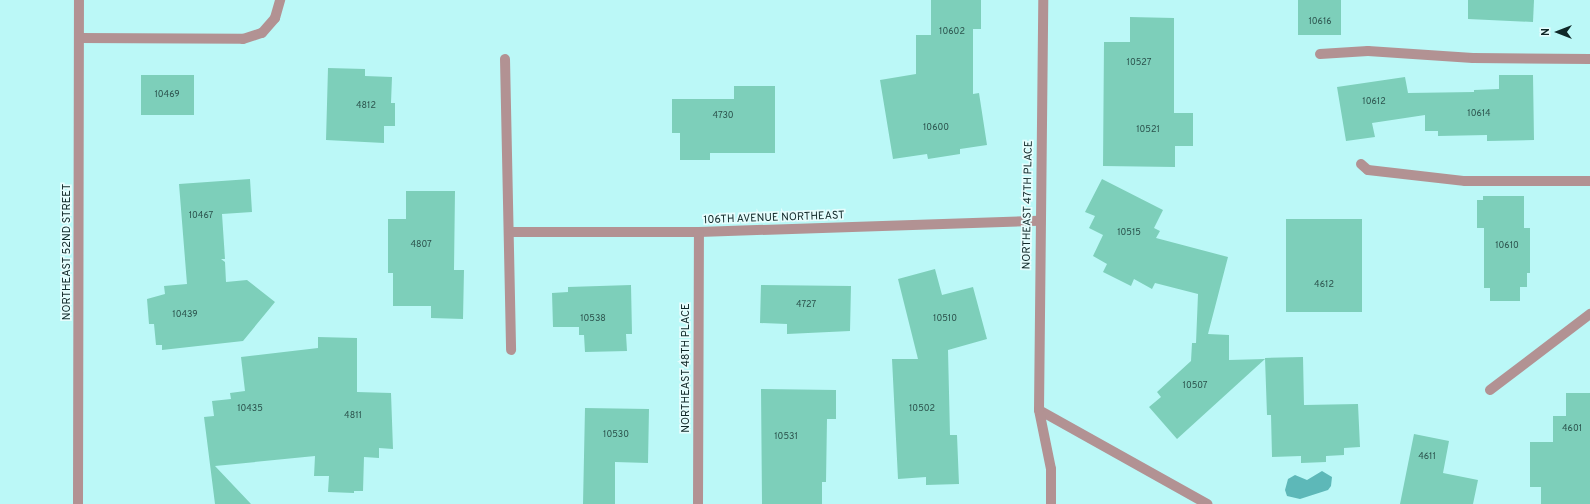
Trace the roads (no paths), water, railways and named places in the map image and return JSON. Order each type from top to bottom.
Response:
[{"type":"street","name":"NORTHEAST 52ND STREET","points":[[78,504],[79,0]]},
{"type":"street","points":[[79,38],[243,39],[262,33],[275,18],[280,0]]},
{"type":"street","name":"NORTHEAST 47TH PLACE","points":[[1043,0],[1039,221],[1039,410],[1051,469],[1051,504]]},
{"type":"street","points":[[1320,54],[1368,50],[1473,58],[1590,59]]},
{"type":"street","points":[[505,59],[511,350]]},
{"type":"street","points":[[1361,164],[1368,170],[1465,181],[1590,181]]},
{"type":"street","name":"106TH AVENUE NORTHEAST","points":[[509,232],[699,232],[1039,221]]},
{"type":"street","name":"NORTHEAST 48TH PLACE","points":[[698,504],[699,232]]},
{"type":"street","points":[[1490,390],[1590,314]]},
{"type":"street","points":[[1039,410],[1206,504]]},
{"type":"water","points":[[1322,471],[1332,477],[1331,486],[1328,490],[1300,499],[1287,496],[1285,490],[1288,479],[1295,475],[1307,480]]}]
